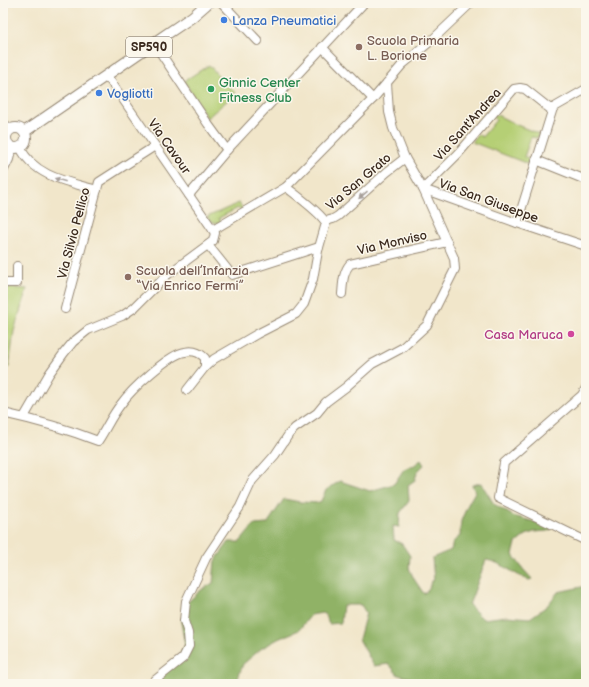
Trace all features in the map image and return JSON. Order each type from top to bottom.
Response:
[{"type":"main road","name":"SP590","points":[[24,132],[192,17],[208,3]]},
{"type":"main road","points":[[7,126],[21,128],[24,132],[26,141],[24,145],[16,147],[8,144],[6,140],[8,132],[7,126]]},
{"type":"main road","points":[[3,169],[16,147]]},
{"type":"street","points":[[222,3],[258,41]]},
{"type":"street","points":[[189,195],[227,150],[364,3]]},
{"type":"street","points":[[24,417],[49,374],[74,342],[88,330],[122,316],[134,308],[167,275],[213,241],[215,233],[213,230],[286,187],[373,99],[402,65],[431,41],[471,3]]},
{"type":"street","points":[[154,43],[227,150]]},
{"type":"street","points":[[322,47],[373,99]]},
{"type":"street","name":"Via Cavour","points":[[107,76],[213,230]]},
{"type":"street","name":"Via San Giuseppe","points":[[387,83],[389,112],[393,128],[405,158],[423,189],[586,246]]},
{"type":"street","name":"Via Sant'Andrea","points":[[423,189],[458,154],[514,89],[525,89],[549,108],[553,108]]},
{"type":"street","points":[[517,223],[553,108],[586,89]]},
{"type":"street","name":"Via Silvio Pellico","points":[[65,309],[99,182],[155,146]]},
{"type":"street","points":[[16,147],[34,167],[55,178],[97,190]]},
{"type":"street","name":"Via San Grato","points":[[326,221],[338,216],[405,158]]},
{"type":"street","points":[[536,160],[586,180]]},
{"type":"street","points":[[187,390],[205,367],[214,359],[296,314],[304,304],[313,279],[326,221],[286,187]]},
{"type":"street","points":[[153,684],[154,681],[183,658],[189,646],[188,633],[184,622],[186,601],[206,558],[240,507],[252,481],[276,455],[289,434],[295,428],[318,412],[326,402],[372,364],[402,348],[427,325],[454,269],[454,258],[423,189]]},
{"type":"street","name":"Via Monviso","points":[[342,294],[344,275],[350,264],[447,242]]},
{"type":"street","points":[[208,245],[232,275],[319,247]]},
{"type":"street","points":[[3,283],[17,283],[18,266]]},
{"type":"street","points":[[3,413],[24,417],[73,431],[98,441],[121,403],[148,376],[166,361],[183,352],[191,351],[200,353],[205,358],[205,367]]},
{"type":"street","points":[[586,388],[582,395],[504,463],[498,498],[586,541]]},
{"type":"green space","name":"Ginnic Center Fitness Club","points":[[209,65],[236,93],[207,118],[184,81]]},
{"type":"green space","points":[[495,114],[539,134],[537,138],[531,137],[524,157],[529,159],[528,164],[472,142],[478,134],[482,137],[496,120],[493,116]]},
{"type":"green space","points":[[239,203],[243,209],[240,210],[238,208],[219,218],[221,222],[213,222],[207,217]]},
{"type":"green space","points":[[3,287],[27,289],[14,331],[9,367],[3,368]]},
{"type":"green space","points":[[421,460],[424,465],[417,472],[415,480],[408,485],[409,501],[400,513],[399,527],[393,526],[394,540],[402,544],[410,556],[409,568],[424,594],[429,589],[431,581],[434,580],[432,558],[451,550],[453,542],[460,536],[461,521],[475,492],[472,485],[481,483],[494,504],[513,516],[546,525],[552,529],[526,535],[516,543],[513,555],[532,579],[529,580],[524,578],[497,563],[486,560],[469,605],[483,619],[507,616],[530,618],[547,606],[558,592],[586,586],[586,684],[419,684],[411,678],[398,675],[389,664],[374,666],[359,639],[366,613],[361,605],[343,605],[341,623],[329,624],[326,615],[322,613],[311,615],[299,630],[262,648],[243,664],[237,681],[238,684],[157,684],[157,682],[180,655],[185,645],[181,622],[188,602],[201,590],[213,583],[215,561],[229,542],[240,542],[254,525],[267,524],[284,499],[300,502],[320,503],[326,490],[340,481],[370,491],[394,484],[404,469],[413,466]]},
{"type":"place","name":"Lanza Pneumatici","points":[[224,20]]},
{"type":"place","name":"Scuola Primaria L. Borione","points":[[359,47]]},
{"type":"place","name":"Ginnic Center Fitness Club","points":[[211,89]]},
{"type":"place","name":"Vogliotti","points":[[99,93]]},
{"type":"place","name":"Scuola dell’Infanzia “Via Enrico Fermi”","points":[[128,277]]},
{"type":"place","name":"Casa Maruca","points":[[571,334]]}]
